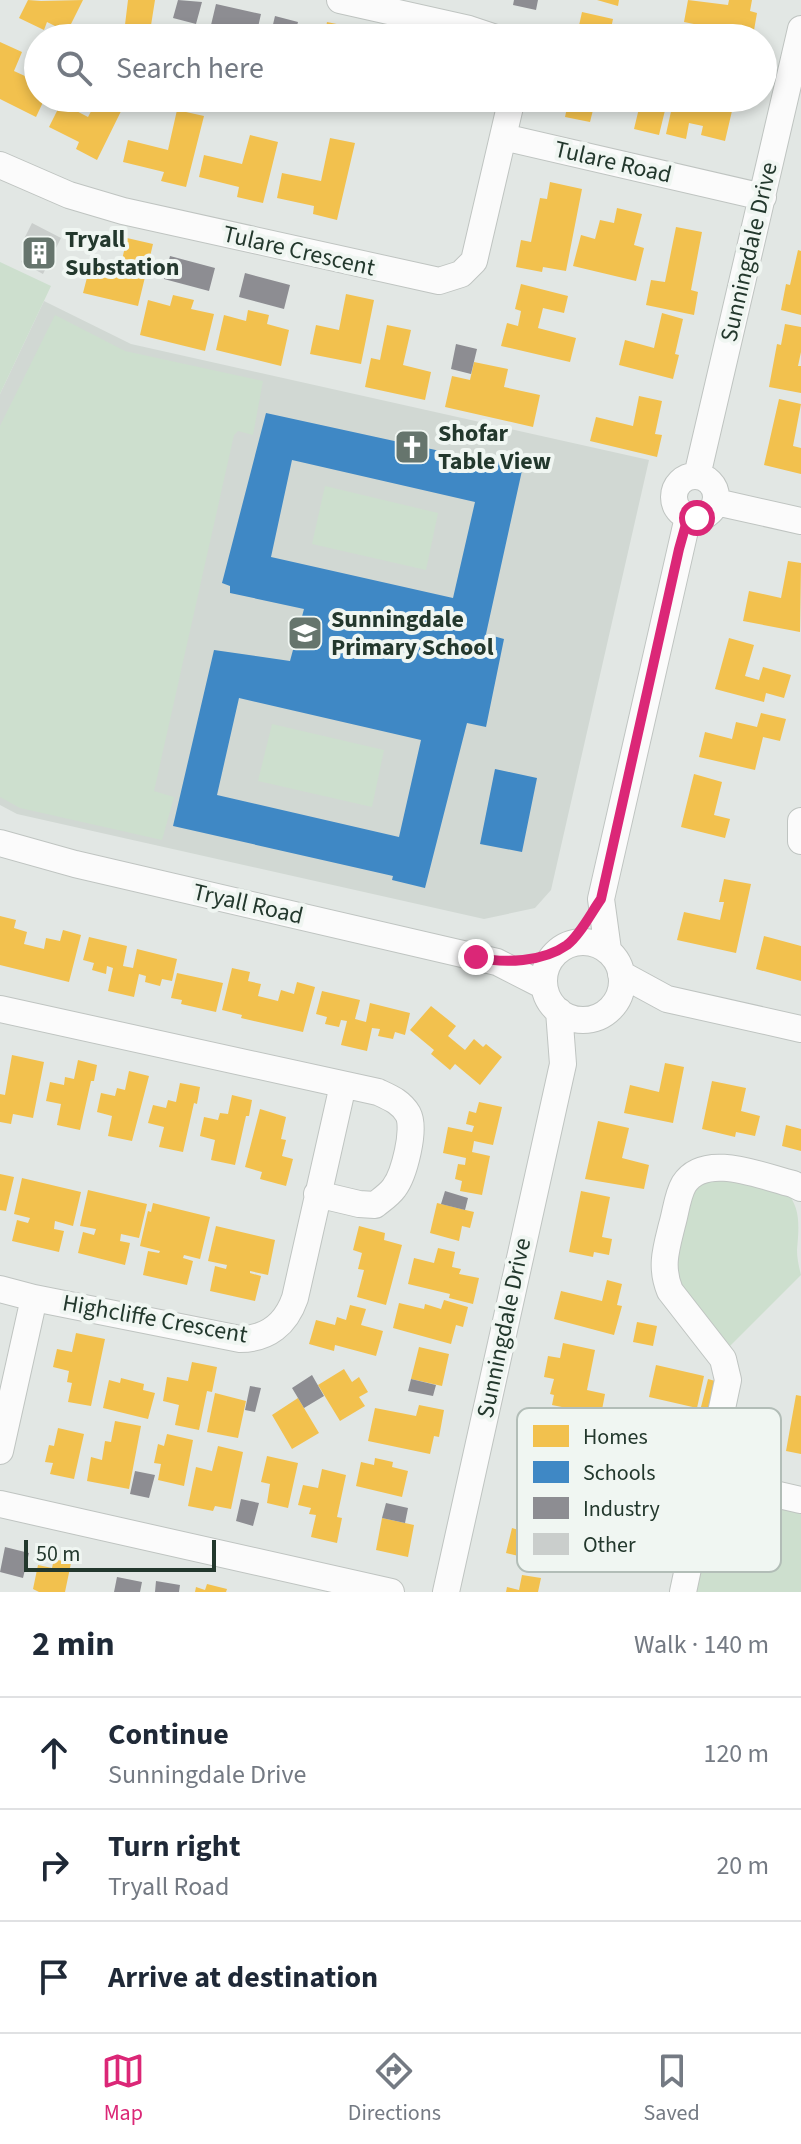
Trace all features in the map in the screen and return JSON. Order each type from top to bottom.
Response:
[{"type":"street","points":[[355,2],[448,24]]},
{"type":"street","name":"Sunningdale Drive","points":[[697,476],[801,29]]},
{"type":"street","points":[[503,137],[509,112]]},
{"type":"street","name":"Tulare Road","points":[[503,137],[763,197]]},
{"type":"street","name":"Tulare Crescent","points":[[0,165],[69,195],[123,211],[439,281],[461,274],[474,261],[503,137]]},
{"type":"street","points":[[697,476],[704,478],[714,488],[716,502],[706,516],[688,517],[677,506],[676,490],[688,477],[697,476]]},
{"type":"street","points":[[716,502],[801,521]]},
{"type":"street","points":[[608,950],[601,899],[688,517]]},
{"type":"street","points":[[801,821],[801,841]]},
{"type":"street","name":"Tryall Road","points":[[0,843],[75,864],[497,962],[544,986]]},
{"type":"street","points":[[601,899],[545,970],[544,986],[549,1000],[559,1011],[577,1019],[667,999]]},
{"type":"street","points":[[561,949],[589,942],[608,950],[617,961],[621,974],[620,992],[603,1014]]},
{"type":"street","name":"Tryall Road","points":[[497,962],[561,949]]},
{"type":"street","points":[[621,974],[667,999],[801,1029]]},
{"type":"street","points":[[0,1009],[378,1092],[399,1102],[411,1118],[411,1134],[403,1170],[395,1187],[375,1205],[317,1194]]},
{"type":"street","name":"Sunningdale Drive","points":[[446,1592],[563,1064],[559,1011]]},
{"type":"street","name":"Sunningdale Drive","points":[[563,1064],[603,1014]]},
{"type":"street","name":"Highcliffe Crescent","points":[[0,1289],[240,1339],[255,1339],[276,1328],[289,1314],[343,1085]]},
{"type":"street","points":[[722,1408],[728,1380],[723,1359],[670,1291],[666,1280],[664,1259],[681,1191],[695,1173],[716,1166],[801,1188]]},
{"type":"street","name":"Highcliffe Crescent","points":[[0,1451],[34,1298]]},
{"type":"street","points":[[781,1495],[801,1500]]},
{"type":"street","points":[[0,1504],[391,1592]]},
{"type":"street","points":[[683,1592],[687,1572]]},
{"type":"shaded area","name":"Sunningdale Primary School","points":[[44,301],[131,344],[649,460],[551,890],[535,908],[484,919],[17,814],[0,805],[0,394]]},
{"type":"green space","points":[[0,262],[51,286],[0,394]]},
{"type":"green space","points":[[55,315],[125,351],[263,381],[253,435],[238,431],[234,435],[154,791],[174,797],[162,840],[20,808],[0,797],[0,426]]},
{"type":"green space","points":[[325,486],[438,513],[426,570],[312,544]]},
{"type":"green space","points":[[272,724],[384,750],[372,807],[258,781]]},
{"type":"green space","points":[[715,1177],[786,1192],[798,1218],[797,1253],[801,1275],[730,1346],[682,1288],[675,1265],[694,1188]]},
{"type":"green space","points":[[781,1507],[801,1511],[801,1592],[694,1592],[698,1572],[781,1572]]},
{"type":"building: Homes","points":[[28,0],[83,0],[71,24],[32,24],[19,18]]},
{"type":"building: Homes","points":[[128,0],[155,0],[151,24],[125,24]]},
{"type":"building: Homes","points":[[597,0],[619,0],[618,6]]},
{"type":"building: Homes","points":[[688,0],[728,5],[729,0],[752,0],[750,11],[757,13],[755,24],[684,22]]},
{"type":"building: Homes","points":[[582,12],[613,19],[612,24],[579,24]]},
{"type":"building: Homes","points":[[0,42],[22,52],[14,71],[24,76],[24,111],[0,99]]},
{"type":"building: Homes","points":[[56,112],[78,112],[88,117],[91,112],[121,112],[97,160],[76,149],[79,142],[49,127]]},
{"type":"building: Homes","points":[[177,112],[204,116],[186,187],[161,181],[164,172],[123,162],[128,140],[168,150]]},
{"type":"building: Homes","points":[[566,112],[592,112],[590,122],[565,117]]},
{"type":"building: Homes","points":[[638,112],[665,112],[659,135],[634,129]]},
{"type":"building: Homes","points":[[671,112],[732,112],[725,141],[701,135],[703,126],[689,123],[686,139],[666,134]]},
{"type":"building: Homes","points":[[250,135],[278,142],[263,203],[237,197],[239,187],[199,177],[204,155],[242,164]]},
{"type":"building: Homes","points":[[330,138],[355,143],[337,220],[313,214],[314,206],[277,198],[282,173],[321,181]]},
{"type":"building: Homes","points":[[550,182],[582,189],[566,271],[543,267],[542,272],[516,267],[521,240],[531,242],[540,198],[547,199]]},
{"type":"building: Homes","points":[[617,208],[642,214],[634,245],[644,248],[636,281],[573,266],[581,235],[595,239],[600,220],[614,223]]},
{"type":"building: Homes","points":[[676,227],[702,232],[691,290],[698,292],[694,315],[646,305],[651,280],[665,282]]},
{"type":"building: Homes","points":[[127,238],[153,244],[138,306],[83,293],[90,266],[119,273]]},
{"type":"building: Homes","points":[[798,250],[801,251],[801,315],[781,310]]},
{"type":"building: Homes","points":[[521,284],[568,296],[564,313],[543,308],[538,328],[576,338],[570,362],[501,346],[507,323],[518,326],[521,311],[515,309]]},
{"type":"building: Homes","points":[[346,294],[374,300],[361,364],[310,354],[316,325],[339,330]]},
{"type":"building: Homes","points":[[173,295],[194,300],[191,309],[214,314],[205,351],[140,335],[148,300],[170,306]]},
{"type":"building: Homes","points":[[248,310],[269,315],[267,324],[289,330],[281,366],[216,350],[224,315],[246,321]]},
{"type":"building: Homes","points":[[662,313],[683,319],[673,379],[619,365],[625,340],[654,348]]},
{"type":"building: Homes","points":[[785,324],[801,327],[798,366],[801,366],[801,393],[769,387],[777,344],[781,345]]},
{"type":"building: Homes","points":[[387,325],[411,330],[403,365],[431,372],[425,400],[365,387],[371,358],[380,360]]},
{"type":"building: Homes","points":[[474,362],[508,369],[504,387],[540,395],[533,427],[445,407],[452,376],[470,380]]},
{"type":"building: Homes","points":[[639,396],[662,401],[655,434],[662,435],[657,457],[590,441],[596,417],[633,426]]},
{"type":"building: Homes","points":[[779,399],[801,404],[793,446],[801,448],[801,474],[764,465]]},
{"type":"building: Homes","points":[[788,561],[801,563],[800,632],[743,621],[749,591],[781,598]]},
{"type":"building: Homes","points":[[729,638],[754,645],[745,676],[759,680],[763,667],[791,675],[784,698],[766,693],[764,702],[715,689]]},
{"type":"building: Homes","points":[[761,713],[786,719],[780,741],[763,737],[755,770],[699,757],[705,732],[732,739],[736,722],[757,727]]},
{"type":"building: Homes","points":[[694,774],[722,782],[714,815],[730,819],[725,838],[681,827]]},
{"type":"building: Homes","points":[[724,879],[751,884],[736,953],[677,940],[684,912],[720,920],[724,902],[719,902]]},
{"type":"building: Homes","points":[[0,916],[16,920],[14,928],[27,932],[24,944],[44,949],[46,938],[60,941],[63,930],[81,935],[69,982],[0,965]]},
{"type":"building: Homes","points":[[764,936],[801,946],[801,981],[756,969]]},
{"type":"building: Homes","points":[[89,937],[127,946],[123,966],[133,968],[137,949],[177,959],[172,981],[162,979],[160,986],[145,982],[146,976],[139,974],[134,997],[108,991],[113,968],[107,966],[106,974],[92,970],[94,963],[83,960]]},
{"type":"building: Homes","points":[[232,968],[250,972],[248,981],[261,984],[258,996],[278,1001],[281,990],[294,994],[297,982],[315,987],[303,1032],[241,1018],[242,1015],[222,1010]]},
{"type":"building: Homes","points":[[177,973],[223,983],[216,1012],[181,1004],[182,1000],[171,998]]},
{"type":"building: Homes","points":[[322,991],[360,1000],[355,1019],[366,1022],[370,1003],[410,1013],[405,1035],[395,1032],[393,1039],[378,1036],[380,1029],[372,1028],[367,1051],[341,1045],[347,1021],[341,1020],[339,1027],[325,1024],[327,1017],[316,1014]]},
{"type":"building: Homes","points":[[431,1006],[456,1026],[448,1036],[465,1050],[474,1039],[502,1057],[480,1085],[455,1064],[450,1070],[431,1054],[434,1050],[410,1030]]},
{"type":"building: Homes","points":[[12,1055],[44,1062],[33,1118],[13,1114],[11,1124],[0,1122],[0,1094],[5,1095]]},
{"type":"building: Homes","points":[[78,1060],[97,1065],[80,1130],[57,1125],[61,1104],[46,1101],[50,1082],[64,1085],[65,1077],[74,1079]]},
{"type":"building: Homes","points":[[665,1063],[684,1067],[673,1123],[624,1113],[630,1085],[659,1092]]},
{"type":"building: Homes","points":[[129,1071],[149,1076],[132,1141],[108,1136],[112,1116],[97,1112],[101,1093],[115,1096],[117,1088],[125,1090]]},
{"type":"building: Homes","points":[[712,1081],[746,1088],[741,1111],[760,1116],[755,1136],[736,1132],[735,1137],[702,1129]]},
{"type":"building: Homes","points":[[180,1083],[200,1087],[183,1152],[159,1147],[164,1127],[148,1123],[153,1105],[166,1108],[168,1100],[176,1102]]},
{"type":"building: Homes","points":[[232,1095],[252,1100],[235,1165],[211,1160],[215,1140],[200,1136],[204,1117],[218,1120],[220,1113],[228,1114]]},
{"type":"building: Homes","points":[[479,1102],[502,1107],[493,1145],[474,1141],[472,1152],[490,1156],[482,1195],[460,1191],[462,1181],[455,1179],[458,1164],[465,1165],[466,1158],[443,1153],[448,1127],[472,1132],[474,1126],[466,1124],[469,1111],[476,1113]]},
{"type":"building: Homes","points":[[260,1109],[286,1117],[281,1139],[286,1140],[282,1156],[293,1159],[286,1186],[260,1179],[262,1172],[245,1167]]},
{"type":"building: Homes","points":[[598,1121],[629,1128],[622,1158],[649,1165],[644,1189],[585,1179]]},
{"type":"building: Homes","points":[[786,1125],[801,1129],[801,1151],[782,1146]]},
{"type":"building: Homes","points":[[0,1174],[14,1177],[6,1211],[0,1210]]},
{"type":"building: Homes","points":[[22,1178],[81,1192],[73,1226],[55,1221],[54,1229],[64,1231],[59,1252],[12,1241],[17,1220],[28,1223],[30,1218],[14,1214]]},
{"type":"building: Homes","points":[[88,1190],[147,1204],[139,1238],[121,1234],[120,1241],[130,1243],[125,1265],[78,1253],[83,1232],[94,1235],[96,1229],[80,1226]]},
{"type":"building: Homes","points":[[581,1191],[610,1197],[602,1237],[612,1239],[609,1255],[594,1252],[593,1257],[569,1252]]},
{"type":"building: Homes","points":[[153,1203],[210,1217],[200,1259],[184,1255],[183,1258],[193,1261],[187,1285],[143,1275],[148,1251],[160,1251],[140,1246],[148,1211],[151,1212]]},
{"type":"building: Homes","points":[[437,1203],[474,1212],[470,1228],[462,1226],[459,1241],[430,1233]]},
{"type":"building: Homes","points":[[216,1226],[275,1240],[268,1275],[250,1271],[261,1276],[255,1301],[210,1291],[215,1266],[226,1269],[227,1265],[208,1261]]},
{"type":"building: Homes","points":[[359,1226],[385,1233],[384,1240],[402,1245],[386,1305],[357,1297],[364,1270],[358,1269],[362,1253],[353,1250]]},
{"type":"building: Homes","points":[[438,1248],[455,1252],[452,1267],[461,1269],[459,1274],[479,1278],[473,1304],[449,1298],[450,1294],[408,1284],[414,1258],[434,1263]]},
{"type":"building: Homes","points":[[607,1280],[622,1284],[617,1305],[622,1306],[614,1335],[554,1319],[561,1291],[602,1301]]},
{"type":"building: Homes","points":[[444,1300],[468,1307],[463,1327],[456,1325],[451,1344],[393,1328],[399,1303],[424,1309],[425,1304],[441,1309]]},
{"type":"building: Homes","points":[[350,1305],[366,1309],[361,1325],[383,1331],[376,1356],[335,1345],[334,1351],[309,1344],[316,1320],[335,1325],[337,1317],[346,1320]]},
{"type":"building: Homes","points":[[637,1322],[657,1326],[653,1346],[633,1342]]},
{"type":"building: Homes","points":[[76,1333],[105,1339],[91,1406],[68,1402],[72,1383],[67,1382],[69,1371],[53,1367],[57,1349],[72,1352]]},
{"type":"building: Homes","points":[[563,1343],[595,1350],[587,1390],[605,1394],[602,1408],[552,1405],[554,1395],[550,1394],[554,1379],[544,1377],[548,1356],[560,1358]]},
{"type":"building: Homes","points":[[419,1347],[449,1354],[442,1386],[411,1379]]},
{"type":"building: Homes","points":[[192,1362],[217,1367],[212,1392],[207,1391],[199,1430],[175,1425],[179,1405],[163,1401],[167,1377],[188,1381]]},
{"type":"building: Homes","points":[[656,1365],[704,1376],[697,1408],[649,1397]]},
{"type":"building: Homes","points":[[344,1369],[352,1382],[359,1377],[368,1392],[359,1397],[365,1406],[340,1421],[318,1385]]},
{"type":"building: Homes","points":[[121,1378],[144,1384],[143,1390],[155,1393],[148,1419],[103,1408],[109,1380],[120,1383]]},
{"type":"building: Homes","points":[[708,1379],[726,1384],[719,1408],[701,1407]]},
{"type":"building: Homes","points":[[215,1393],[246,1401],[238,1438],[207,1432]]},
{"type":"building: Homes","points":[[796,1395],[801,1396],[801,1454],[786,1451]]},
{"type":"building: Homes","points":[[298,1398],[319,1433],[292,1449],[272,1415]]},
{"type":"building: Homes","points":[[419,1405],[444,1410],[439,1437],[434,1436],[430,1454],[368,1441],[375,1408],[416,1416]]},
{"type":"building: Homes","points":[[115,1421],[141,1426],[129,1489],[87,1481],[91,1457],[102,1460],[105,1441],[111,1442]]},
{"type":"building: Homes","points":[[58,1428],[84,1434],[74,1479],[50,1474],[53,1463],[45,1462],[49,1445],[54,1446]]},
{"type":"building: Homes","points":[[167,1434],[193,1440],[184,1486],[158,1480],[161,1464],[154,1463],[158,1444],[164,1446]]},
{"type":"building: Homes","points":[[218,1446],[243,1452],[231,1509],[215,1506],[213,1511],[188,1506],[196,1467],[212,1471]]},
{"type":"building: Homes","points":[[267,1456],[298,1463],[288,1508],[267,1503],[270,1484],[261,1482]]},
{"type":"building: Homes","points":[[375,1458],[393,1462],[392,1467],[408,1471],[402,1497],[356,1486],[361,1462],[374,1465]]},
{"type":"building: Homes","points":[[322,1469],[346,1475],[337,1517],[342,1518],[337,1543],[311,1537],[316,1515],[309,1514],[311,1508],[298,1505],[303,1485],[318,1488]]},
{"type":"building: Homes","points":[[382,1518],[414,1525],[408,1557],[376,1550]]},
{"type":"building: Homes","points":[[512,1528],[517,1530],[517,1556],[506,1553]]},
{"type":"building: Homes","points":[[54,1559],[71,1563],[65,1592],[39,1592],[33,1589],[38,1565],[52,1568]]},
{"type":"building: Homes","points":[[522,1575],[541,1578],[538,1592],[506,1592],[507,1587],[519,1590]]},
{"type":"building: Homes","points":[[207,1584],[227,1589],[226,1592],[195,1592],[196,1587],[205,1590]]},
{"type":"building: Schools","points":[[266,413],[486,461],[487,457],[523,466],[486,634],[504,639],[486,727],[467,723],[425,888],[392,880],[393,876],[173,826],[214,650],[290,661],[304,609],[230,593],[230,586],[222,583]],"holes":[[[292,460],[475,502],[453,598],[271,557]],[[239,698],[421,740],[399,837],[217,795]]]},
{"type":"building: Schools","points":[[495,769],[537,778],[522,852],[480,844]]},
{"type":"building: Industry","points":[[178,0],[202,2],[196,24],[173,18]]},
{"type":"building: Industry","points":[[514,0],[538,0],[536,10],[513,5]]},
{"type":"building: Industry","points":[[216,4],[261,14],[259,24],[211,24]]},
{"type":"building: Industry","points":[[275,16],[298,22],[298,24],[273,24]]},
{"type":"building: Industry","points":[[170,256],[215,268],[209,291],[164,279]]},
{"type":"building: Industry","points":[[245,273],[290,285],[284,309],[239,297]]},
{"type":"building: Industry","points":[[456,344],[477,349],[471,374],[451,369]]},
{"type":"building: Industry","points":[[445,1191],[468,1198],[465,1210],[441,1204]]},
{"type":"building: Industry","points":[[312,1375],[324,1396],[304,1408],[292,1388]]},
{"type":"building: Industry","points":[[411,1379],[436,1385],[433,1396],[408,1391]]},
{"type":"building: Industry","points":[[250,1386],[261,1388],[255,1412],[245,1410]]},
{"type":"building: Industry","points":[[135,1471],[155,1475],[149,1498],[130,1494]]},
{"type":"building: Industry","points":[[241,1499],[259,1503],[253,1526],[236,1521]]},
{"type":"building: Industry","points":[[386,1503],[408,1508],[405,1523],[382,1518]]},
{"type":"building: Industry","points":[[5,1547],[29,1553],[23,1578],[0,1572]]},
{"type":"building: Industry","points":[[117,1577],[142,1582],[140,1592],[114,1592]]},
{"type":"building: Industry","points":[[156,1581],[180,1585],[179,1592],[155,1592]]},
{"type":"building: Other","name":"Tryall Substation","points":[[32,223],[61,238],[43,274],[21,262],[30,245],[23,241]]},
{"type":"place","name":"Tryall Substation","points":[[39,253]]},
{"type":"place","name":"Shofar Table View","points":[[412,447]]},
{"type":"place","name":"Sunningdale Primary School","points":[[305,633]]},
{"type":"route","points":[[476,957],[497,962],[554,954],[569,944],[601,899],[679,549],[688,517],[697,518]]}]
